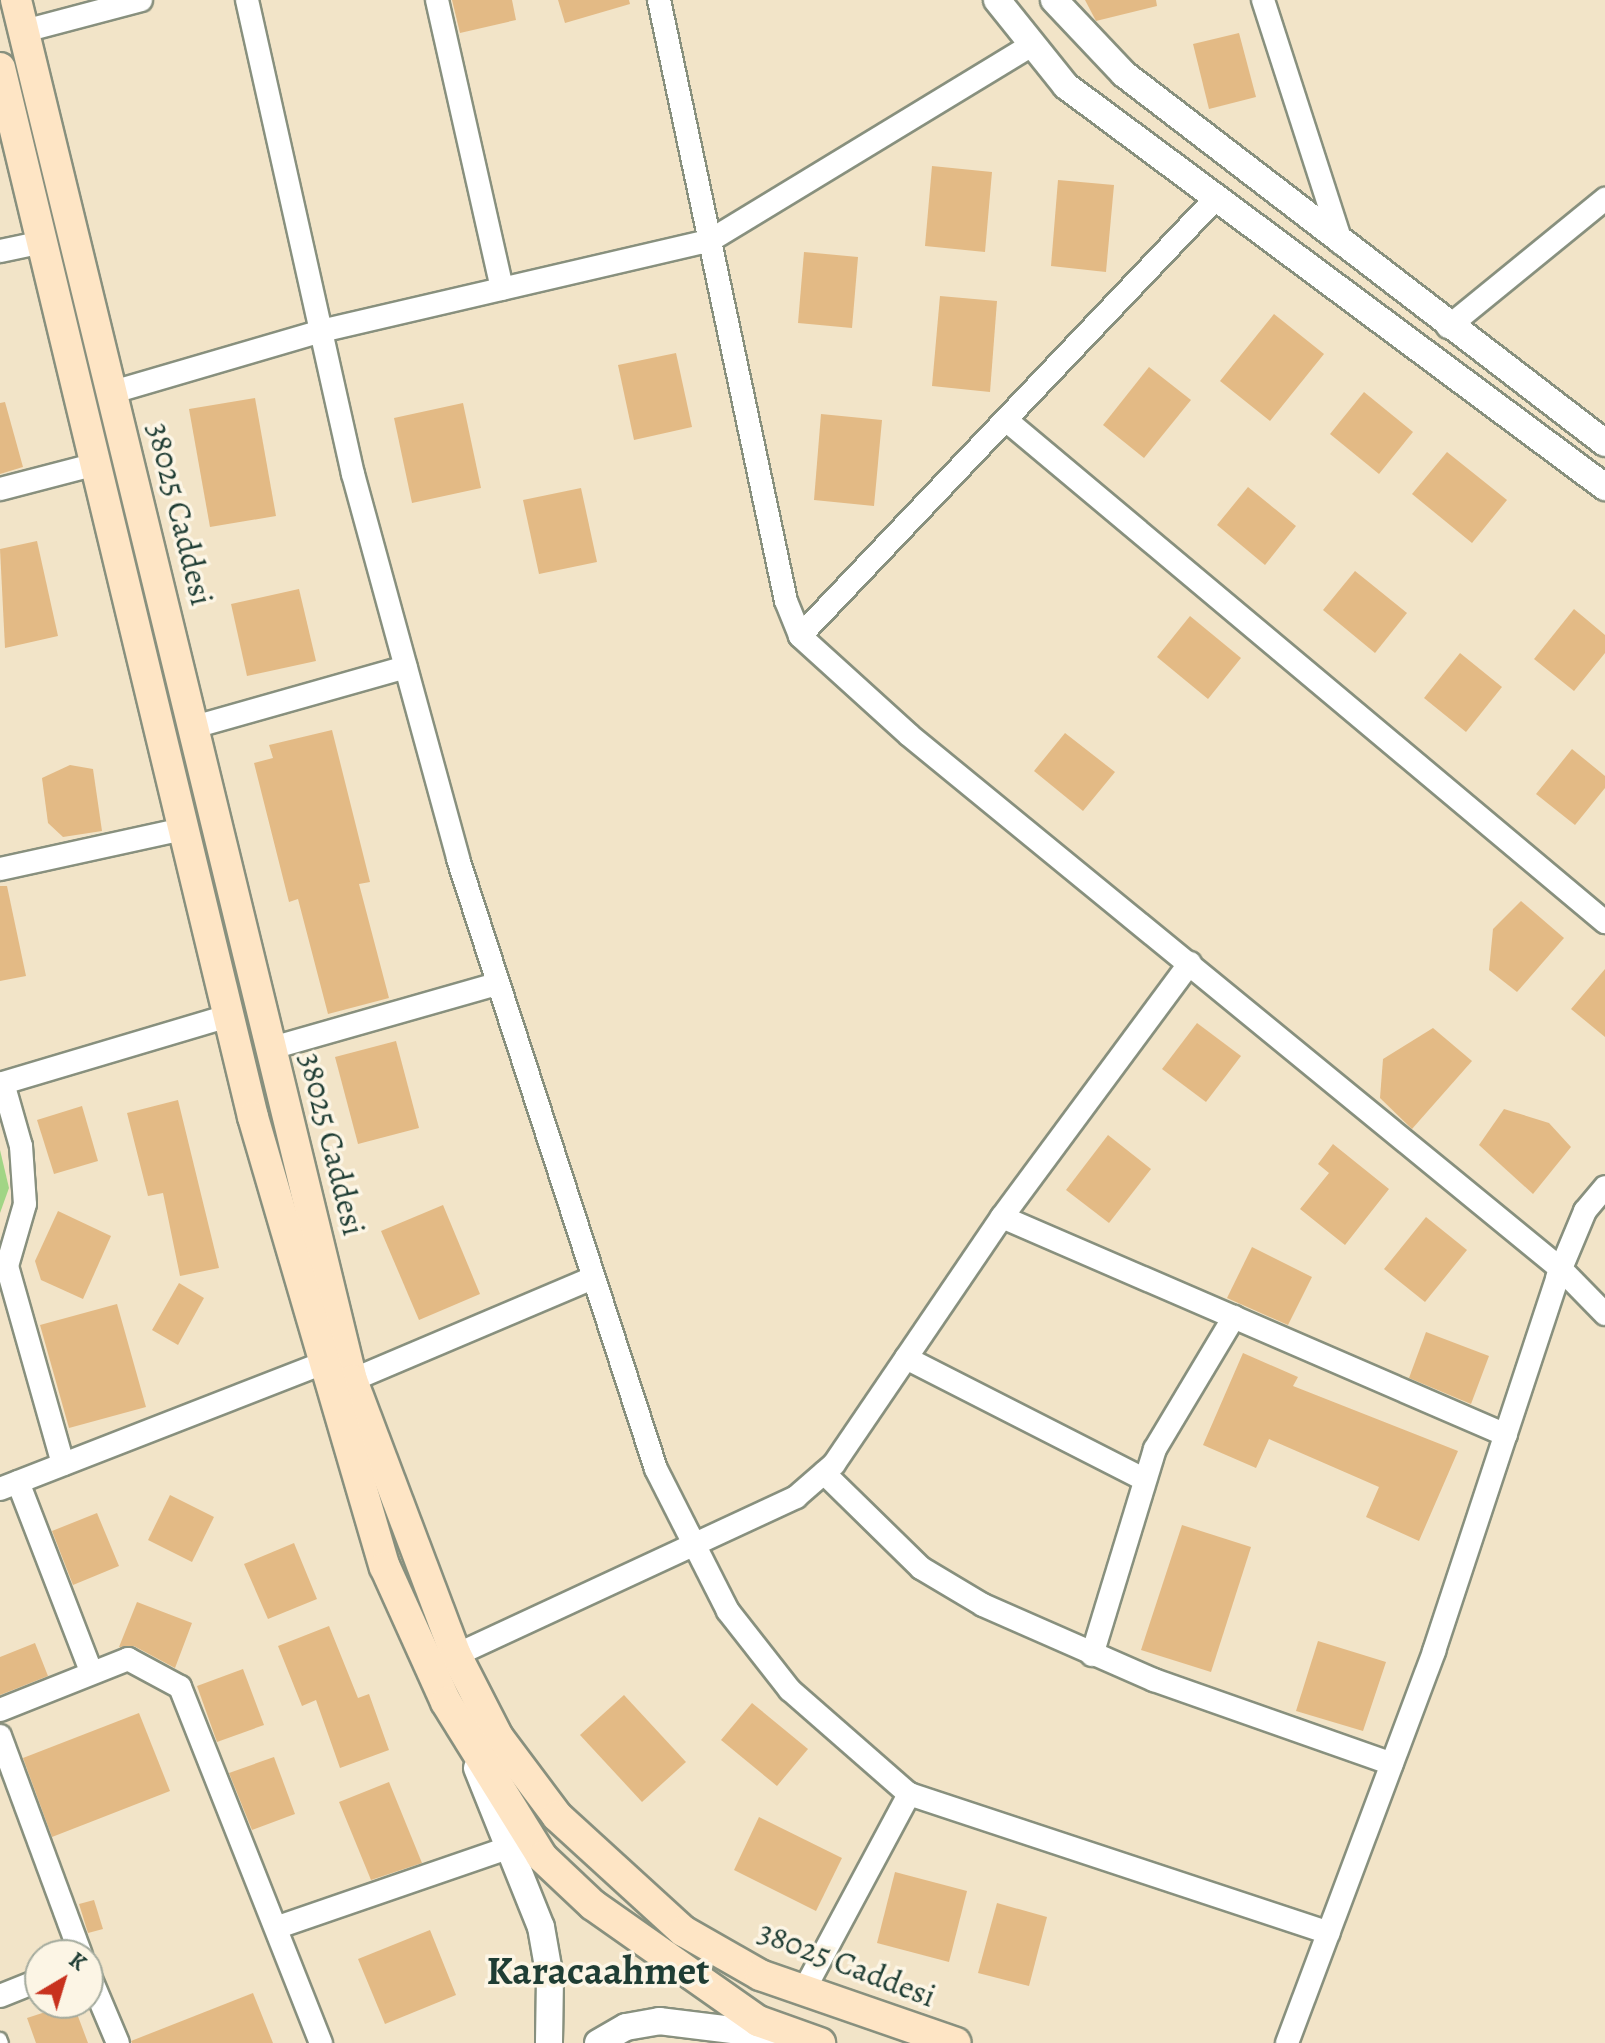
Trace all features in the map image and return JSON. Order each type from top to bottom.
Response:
[{"type":"main road","name":"38025 Caddesi","points":[[16,0],[352,1380],[456,1655],[498,1737],[557,1816],[612,1870],[683,1931],[803,1992],[956,2043]]},
{"type":"main road","name":"38025 Caddesi","points":[[0,68],[228,1016],[385,1567],[466,1739],[542,1857],[593,1905],[758,2021],[815,2041]]},
{"type":"street","points":[[24,31],[141,0]]},
{"type":"street","points":[[247,0],[321,331],[406,667],[497,984],[590,1279],[656,1469],[728,1611],[790,1690],[909,1794],[1329,1933]]},
{"type":"street","points":[[437,0],[502,289]]},
{"type":"street","points":[[659,0],[786,601],[800,636],[909,735],[1561,1269],[1605,1314]]},
{"type":"street","points":[[997,0],[1030,46],[1066,86],[1605,487]]},
{"type":"street","points":[[1054,0],[1124,74],[1448,327],[1605,443]]},
{"type":"street","points":[[1263,0],[1342,244]]},
{"type":"street","points":[[113,392],[321,331],[711,240],[1030,46]]},
{"type":"street","points":[[800,636],[1217,197]]},
{"type":"street","points":[[1448,327],[1605,199]]},
{"type":"street","points":[[0,251],[43,242]]},
{"type":"street","points":[[1006,420],[1605,922]]},
{"type":"street","points":[[0,489],[97,464]]},
{"type":"street","points":[[194,727],[406,667]]},
{"type":"street","points":[[0,869],[184,829]]},
{"type":"street","points":[[456,1655],[695,1547],[796,1497],[824,1473],[1002,1217],[1190,963]]},
{"type":"street","points":[[272,1048],[497,984]]},
{"type":"street","points":[[63,1464],[7,1266],[6,1252],[25,1204],[21,1146],[2,1083],[228,1016]]},
{"type":"street","points":[[1287,2043],[1392,1764],[1561,1269],[1585,1211],[1605,1187]]},
{"type":"street","points":[[1002,1217],[1506,1435]]},
{"type":"street","points":[[352,1380],[590,1279]]},
{"type":"street","points":[[1092,1655],[1145,1480],[1170,1413],[1234,1317]]},
{"type":"street","points":[[906,1358],[1145,1480]]},
{"type":"street","points":[[90,1669],[9,1485],[325,1362]]},
{"type":"street","points":[[824,1473],[921,1568],[1092,1655],[1392,1764]]},
{"type":"street","points":[[0,1710],[90,1669],[128,1659],[180,1687],[278,1927],[321,2043]]},
{"type":"street","points":[[0,1736],[75,1939]]},
{"type":"street","points":[[466,1739],[541,1927],[549,2043]]},
{"type":"street","points":[[803,1992],[909,1794]]},
{"type":"street","points":[[278,1927],[508,1848]]},
{"type":"street","points":[[0,1996],[24,1986]]},
{"type":"street","points":[[104,2010],[118,2043]]},
{"type":"street","points":[[598,2043],[659,2021],[815,2041]]},
{"type":"green space","points":[[0,1150],[9,1188],[0,1213]]},
{"type":"building","points":[[452,0],[512,0],[516,20],[460,33]]},
{"type":"building","points":[[558,0],[629,0],[630,4],[565,23]]},
{"type":"building","points":[[1085,0],[1156,0],[1157,6],[1096,21]]},
{"type":"building","points":[[1239,33],[1256,97],[1209,109],[1193,44]]},
{"type":"building","points":[[932,166],[992,172],[985,252],[925,246]]},
{"type":"building","points":[[1058,180],[1114,185],[1106,272],[1051,266]]},
{"type":"building","points":[[804,252],[858,257],[852,328],[798,323]]},
{"type":"building","points":[[940,296],[997,301],[990,392],[932,386]]},
{"type":"building","points":[[1274,314],[1324,354],[1270,421],[1220,381]]},
{"type":"building","points":[[676,353],[692,427],[634,440],[618,365]]},
{"type":"building","points":[[1149,367],[1191,400],[1144,458],[1103,425]]},
{"type":"building","points":[[1364,392],[1413,432],[1379,474],[1330,434]]},
{"type":"building","points":[[255,398],[276,516],[210,527],[189,409]]},
{"type":"building","points":[[5,402],[23,467],[0,474],[0,403]]},
{"type":"building","points":[[463,403],[481,488],[412,503],[394,418]]},
{"type":"building","points":[[821,414],[882,420],[874,506],[814,500]]},
{"type":"building","points":[[1447,452],[1507,500],[1472,543],[1412,494]]},
{"type":"building","points":[[1248,487],[1296,526],[1265,565],[1217,525]]},
{"type":"building","points":[[581,488],[597,562],[539,574],[523,500]]},
{"type":"building","points":[[37,541],[58,636],[5,648],[0,549]]},
{"type":"building","points":[[1355,571],[1407,613],[1375,653],[1323,610]]},
{"type":"building","points":[[299,589],[316,661],[247,676],[231,604]]},
{"type":"building","points":[[1574,609],[1605,635],[1605,653],[1574,691],[1534,659]]},
{"type":"building","points":[[1190,616],[1241,658],[1208,699],[1157,657]]},
{"type":"building","points":[[1460,653],[1502,687],[1466,732],[1424,698]]},
{"type":"building","points":[[332,730],[370,882],[359,884],[389,998],[328,1014],[298,899],[289,902],[254,763],[273,758],[269,745]]},
{"type":"building","points":[[1065,733],[1115,772],[1083,811],[1034,771]]},
{"type":"building","points":[[1572,749],[1605,776],[1605,788],[1575,825],[1536,794]]},
{"type":"building","points":[[70,765],[93,769],[102,831],[63,837],[48,823],[42,778]]},
{"type":"building","points":[[0,886],[7,886],[26,976],[0,981]]},
{"type":"building","points":[[1521,901],[1564,938],[1517,992],[1489,970],[1493,929]]},
{"type":"building","points":[[1605,969],[1605,1037],[1571,1009]]},
{"type":"building","points":[[1197,1023],[1241,1056],[1206,1102],[1162,1069]]},
{"type":"building","points":[[1433,1028],[1472,1061],[1412,1129],[1380,1098],[1383,1059]]},
{"type":"building","points":[[396,1041],[419,1128],[358,1144],[335,1057]]},
{"type":"building","points":[[178,1100],[219,1268],[180,1276],[163,1193],[148,1196],[127,1113]]},
{"type":"building","points":[[82,1106],[98,1161],[54,1174],[37,1120]]},
{"type":"building","points":[[1504,1109],[1549,1123],[1571,1147],[1533,1194],[1479,1145]]},
{"type":"building","points":[[1108,1135],[1151,1169],[1109,1223],[1066,1190]]},
{"type":"building","points":[[1333,1144],[1389,1189],[1345,1245],[1300,1209],[1329,1173],[1318,1164]]},
{"type":"building","points":[[443,1205],[480,1294],[419,1320],[381,1231]]},
{"type":"building","points":[[58,1211],[111,1236],[83,1299],[41,1280],[35,1261]]},
{"type":"building","points":[[1426,1217],[1467,1250],[1425,1302],[1384,1269]]},
{"type":"building","points":[[1252,1247],[1312,1277],[1288,1325],[1227,1298]]},
{"type":"building","points":[[179,1283],[204,1298],[178,1345],[152,1330]]},
{"type":"building","points":[[117,1304],[146,1407],[69,1428],[40,1325]]},
{"type":"building","points":[[1426,1332],[1489,1356],[1471,1404],[1409,1378]]},
{"type":"building","points":[[1243,1353],[1298,1377],[1293,1386],[1458,1451],[1419,1541],[1366,1517],[1379,1487],[1269,1439],[1256,1468],[1203,1445]]},
{"type":"building","points":[[170,1495],[214,1517],[192,1562],[148,1540]]},
{"type":"building","points":[[97,1513],[119,1566],[73,1585],[52,1531]]},
{"type":"building","points":[[1182,1525],[1251,1547],[1211,1672],[1141,1650]]},
{"type":"building","points":[[294,1543],[317,1599],[268,1619],[244,1564]]},
{"type":"building","points":[[137,1602],[192,1623],[175,1668],[134,1646],[119,1647]]},
{"type":"building","points":[[329,1626],[358,1698],[369,1694],[389,1750],[340,1768],[316,1700],[302,1706],[278,1646]]},
{"type":"building","points":[[1318,1641],[1386,1662],[1363,1731],[1296,1711]]},
{"type":"building","points":[[35,1643],[48,1676],[0,1695],[0,1657]]},
{"type":"building","points":[[243,1669],[264,1725],[217,1742],[197,1686]]},
{"type":"building","points":[[624,1695],[686,1762],[642,1802],[580,1735]]},
{"type":"building","points":[[752,1703],[808,1749],[777,1786],[721,1740]]},
{"type":"building","points":[[139,1713],[170,1791],[52,1837],[23,1758]]},
{"type":"building","points":[[274,1757],[295,1814],[252,1830],[229,1773]]},
{"type":"building","points":[[389,1782],[422,1863],[371,1880],[339,1802]]},
{"type":"building","points":[[759,1817],[842,1858],[816,1911],[734,1870]]},
{"type":"building","points":[[895,1872],[967,1891],[949,1962],[877,1943]]},
{"type":"building","points":[[94,1900],[103,1929],[88,1933],[79,1904]]},
{"type":"building","points":[[997,1903],[1047,1917],[1029,1986],[978,1973]]},
{"type":"building","points":[[430,1930],[456,1995],[385,2024],[358,1959]]},
{"type":"building","points":[[253,1993],[273,2043],[131,2041]]},
{"type":"building","points":[[27,2019],[79,2019],[88,2043],[36,2043]]},
{"type":"district","name":"Karacaahmet","points":[[598,1971]]}]
